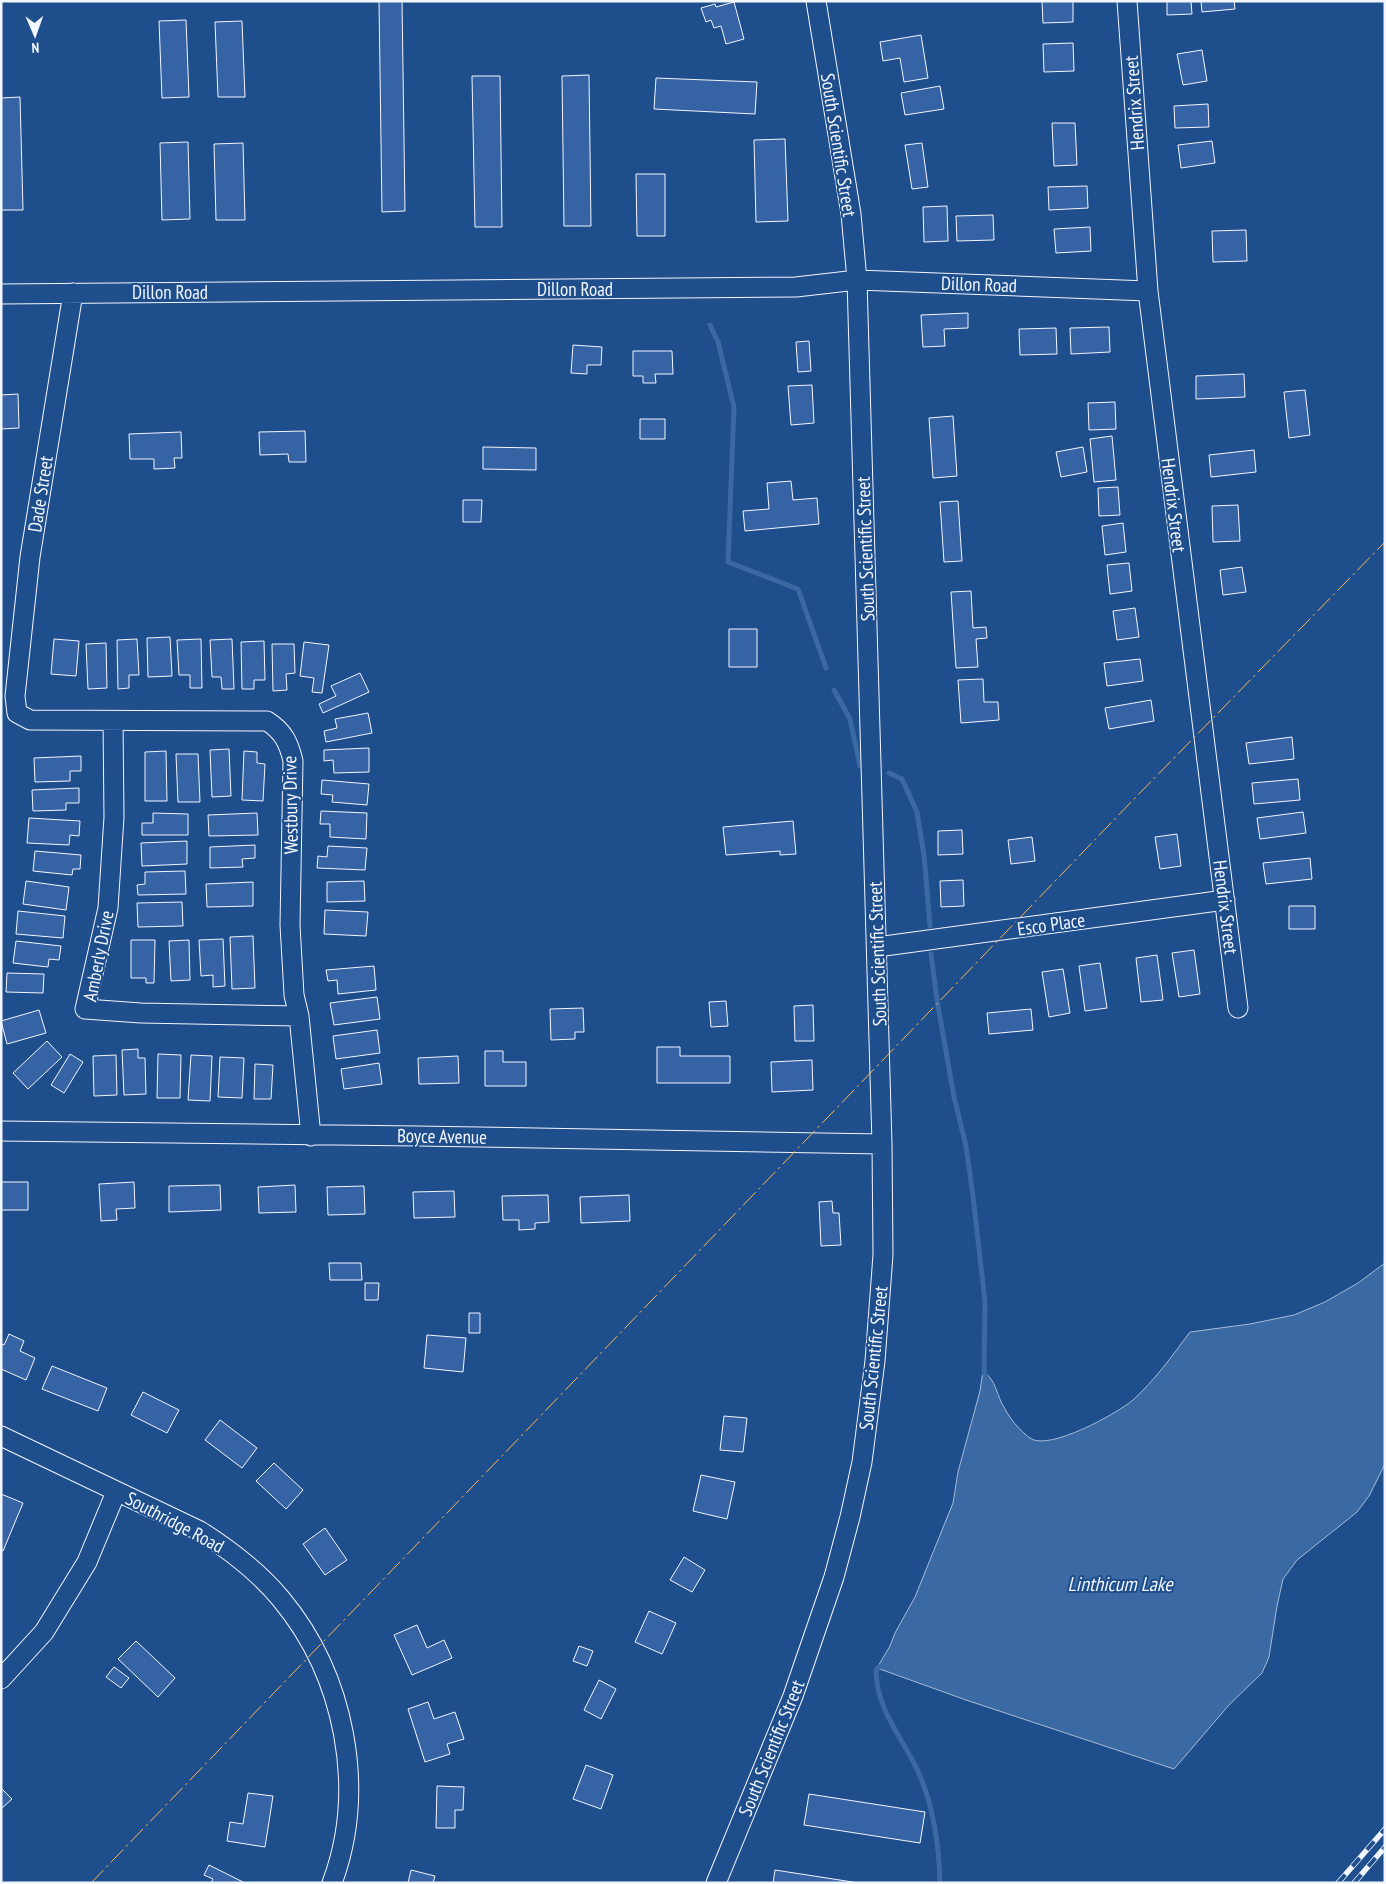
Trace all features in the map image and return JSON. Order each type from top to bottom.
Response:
[{"type":"street","name":"South Scientific Street","points":[[716,1883],[793,1696],[834,1577],[862,1462],[875,1361],[884,1255],[877,947],[857,280],[851,214],[816,1]]},
{"type":"street","name":"Hendrix Street","points":[[1127,1],[1148,291],[1238,1008]]},
{"type":"street","name":"Dillon Road","points":[[1,294],[796,287],[857,280],[1148,291]]},
{"type":"street","name":"Dade Street","points":[[16,696],[30,557],[73,293]]},
{"type":"street","name":"Westbury Drive","points":[[16,696],[18,713],[30,720],[267,721],[276,726],[285,738],[290,747],[293,761],[290,925],[294,995],[299,1016],[311,1136]]},
{"type":"street","name":"Amberly Drive","points":[[113,721],[114,817],[108,908],[85,1009],[141,1013],[299,1016]]},
{"type":"street","name":"Esco Place","points":[[877,947],[1225,900]]},
{"type":"street","name":"Boyce Avenue","points":[[1,1131],[882,1144]]},
{"type":"street","name":"Southridge Road","points":[[1,1436],[200,1531],[230,1550],[257,1573],[282,1599],[316,1652],[335,1698],[344,1735],[349,1769],[349,1803],[344,1842],[332,1883]]},
{"type":"street","points":[[1,1679],[44,1632],[87,1562],[116,1492]]},
{"type":"water","name":"Linthicum Lake","points":[[1385,1263],[1385,1464],[1369,1496],[1357,1512],[1297,1560],[1283,1579],[1269,1657],[1262,1673],[1229,1705],[1174,1769],[966,1700],[877,1668],[915,1597],[953,1503],[958,1472],[980,1391],[983,1371],[994,1384],[1002,1404],[1013,1421],[1030,1438],[1039,1441],[1067,1436],[1099,1421],[1133,1400],[1156,1376],[1190,1332],[1250,1324],[1294,1315],[1325,1302],[1358,1283]]},
{"type":"building","points":[[379,1],[402,1],[405,211],[382,212]]},
{"type":"building","points":[[1042,1],[1073,1],[1073,22],[1043,23]]},
{"type":"building","points":[[1167,1],[1191,1],[1192,14],[1167,15]]},
{"type":"building","points":[[1201,1],[1234,1],[1235,9],[1202,12]]},
{"type":"building","points":[[734,2],[744,39],[726,44],[721,26],[714,28],[711,20],[706,22],[701,8],[715,4],[716,7]]},
{"type":"building","points":[[186,20],[189,97],[162,98],[159,21]]},
{"type":"building","points":[[242,21],[245,97],[218,97],[215,22]]},
{"type":"building","points":[[921,35],[928,78],[904,82],[900,58],[883,61],[880,42]]},
{"type":"building","points":[[1073,43],[1074,71],[1044,72],[1043,44]]},
{"type":"building","points":[[1202,50],[1207,81],[1183,85],[1177,54]]},
{"type":"building","points":[[589,75],[591,226],[564,226],[562,76]]},
{"type":"building","points":[[472,76],[500,76],[502,227],[475,227]]},
{"type":"building","points":[[656,78],[757,82],[755,114],[654,109]]},
{"type":"building","points":[[940,86],[944,109],[905,115],[901,93]]},
{"type":"building","points":[[20,97],[23,210],[1,210],[1,98]]},
{"type":"building","points":[[1208,104],[1209,127],[1175,128],[1174,106]]},
{"type":"building","points":[[1052,123],[1075,123],[1077,165],[1054,166]]},
{"type":"building","points":[[785,139],[788,221],[756,222],[754,140]]},
{"type":"building","points":[[1212,141],[1215,163],[1181,168],[1178,145]]},
{"type":"building","points":[[188,142],[190,219],[162,220],[160,143]]},
{"type":"building","points":[[243,143],[245,220],[216,220],[214,144]]},
{"type":"building","points":[[922,143],[928,187],[912,189],[905,145]]},
{"type":"building","points":[[636,174],[665,174],[665,236],[637,236]]},
{"type":"building","points":[[1087,186],[1088,208],[1049,210],[1048,187]]},
{"type":"building","points":[[947,206],[948,241],[924,242],[923,207]]},
{"type":"building","points":[[993,215],[994,240],[957,241],[956,216]]},
{"type":"building","points":[[1090,227],[1091,251],[1056,253],[1054,229]]},
{"type":"building","points":[[1246,230],[1247,261],[1213,262],[1212,231]]},
{"type":"building","points":[[968,313],[968,328],[944,329],[945,346],[923,347],[921,315]]},
{"type":"building","points":[[1109,327],[1110,352],[1071,354],[1070,328]]},
{"type":"building","points":[[1056,328],[1057,354],[1020,355],[1019,329]]},
{"type":"building","points":[[809,341],[811,371],[798,372],[796,342]]},
{"type":"building","points":[[573,345],[602,347],[601,365],[587,365],[587,374],[571,373]]},
{"type":"building","points":[[633,351],[672,351],[673,374],[655,374],[656,383],[643,383],[643,376],[633,376]]},
{"type":"building","points":[[1244,374],[1245,397],[1196,399],[1196,376]]},
{"type":"building","points":[[812,385],[814,423],[791,425],[788,386]]},
{"type":"building","points":[[1305,390],[1310,435],[1289,438],[1284,392]]},
{"type":"building","points":[[18,394],[19,428],[1,429],[1,395]]},
{"type":"building","points":[[1115,402],[1116,429],[1089,430],[1088,403]]},
{"type":"building","points":[[953,416],[957,476],[933,478],[929,418]]},
{"type":"building","points":[[640,419],[665,419],[665,439],[640,439]]},
{"type":"building","points":[[305,431],[306,462],[289,462],[288,454],[260,455],[259,432]]},
{"type":"building","points":[[181,432],[182,458],[174,458],[175,468],[154,469],[154,459],[130,459],[129,434]]},
{"type":"building","points":[[1112,436],[1116,480],[1094,482],[1090,439]]},
{"type":"building","points":[[483,447],[536,448],[536,470],[483,469]]},
{"type":"building","points":[[1083,447],[1087,472],[1061,477],[1056,452]]},
{"type":"building","points":[[1254,450],[1256,472],[1211,477],[1209,455]]},
{"type":"building","points":[[791,481],[793,500],[817,498],[819,524],[745,531],[743,511],[769,509],[767,483]]},
{"type":"building","points":[[1118,487],[1120,515],[1099,516],[1098,488]]},
{"type":"building","points":[[463,500],[482,500],[481,522],[463,522]]},
{"type":"building","points":[[958,501],[962,561],[944,562],[940,502]]},
{"type":"building","points":[[1238,505],[1240,541],[1213,542],[1212,506]]},
{"type":"building","points":[[1123,523],[1126,552],[1105,555],[1102,526]]},
{"type":"building","points":[[1129,563],[1132,591],[1110,594],[1107,565]]},
{"type":"building","points":[[1242,567],[1246,592],[1223,595],[1220,570]]},
{"type":"building","points":[[971,591],[973,628],[986,627],[987,638],[976,639],[978,667],[956,668],[951,592]]},
{"type":"building","points":[[1135,608],[1139,637],[1117,640],[1113,611]]},
{"type":"building","points":[[729,629],[757,629],[757,667],[729,667]]},
{"type":"building","points":[[170,637],[172,676],[148,677],[147,638]]},
{"type":"building","points":[[54,639],[79,641],[76,676],[51,674]]},
{"type":"building","points":[[137,639],[139,675],[129,675],[129,688],[118,689],[117,640]]},
{"type":"building","points":[[201,639],[202,688],[190,688],[190,675],[179,675],[177,640]]},
{"type":"building","points":[[232,639],[234,689],[222,689],[221,677],[212,677],[210,640]]},
{"type":"building","points":[[264,641],[265,680],[254,680],[254,689],[242,689],[241,642]]},
{"type":"building","points":[[304,642],[329,645],[322,693],[312,692],[314,678],[300,676]]},
{"type":"building","points":[[106,643],[107,688],[88,689],[86,644]]},
{"type":"building","points":[[272,644],[294,644],[295,673],[286,674],[287,690],[273,691]]},
{"type":"building","points":[[1140,659],[1143,681],[1107,686],[1104,663]]},
{"type":"building","points":[[360,673],[369,692],[323,713],[319,704],[336,696],[331,686]]},
{"type":"building","points":[[983,679],[984,702],[998,702],[999,720],[961,723],[958,680]]},
{"type":"building","points":[[1151,700],[1154,721],[1109,729],[1105,708]]},
{"type":"building","points":[[368,713],[372,733],[326,742],[324,731],[337,728],[335,719]]},
{"type":"building","points":[[1292,737],[1294,759],[1249,764],[1246,743]]},
{"type":"building","points":[[369,748],[369,772],[334,773],[333,760],[324,761],[324,750]]},
{"type":"building","points":[[229,749],[231,796],[212,797],[210,750]]},
{"type":"building","points":[[166,751],[167,801],[145,801],[145,752]]},
{"type":"building","points":[[244,751],[257,752],[257,763],[265,764],[263,801],[242,800]]},
{"type":"building","points":[[176,754],[198,754],[200,802],[178,802]]},
{"type":"building","points":[[81,756],[81,771],[70,771],[70,781],[35,782],[34,758]]},
{"type":"building","points":[[1298,779],[1300,800],[1254,804],[1252,783]]},
{"type":"building","points":[[322,780],[369,784],[367,805],[332,802],[333,795],[321,794]]},
{"type":"building","points":[[79,788],[79,803],[66,803],[66,810],[33,811],[32,790]]},
{"type":"building","points":[[321,811],[367,813],[366,839],[330,837],[330,824],[320,824]]},
{"type":"building","points":[[1303,812],[1306,833],[1260,839],[1257,818]]},
{"type":"building","points":[[153,813],[188,814],[188,835],[142,835],[142,823],[153,823]]},
{"type":"building","points":[[257,813],[258,835],[209,836],[208,815]]},
{"type":"building","points":[[29,818],[80,821],[79,836],[70,835],[69,845],[27,843]]},
{"type":"building","points":[[793,821],[796,854],[780,855],[780,851],[726,855],[723,827]]},
{"type":"building","points":[[962,830],[963,854],[938,855],[938,831]]},
{"type":"building","points":[[1177,834],[1181,866],[1160,869],[1155,837]]},
{"type":"building","points":[[1032,837],[1035,861],[1011,864],[1008,840]]},
{"type":"building","points":[[187,841],[187,864],[142,866],[141,843]]},
{"type":"building","points":[[255,845],[255,858],[242,859],[243,867],[210,868],[210,847]]},
{"type":"building","points":[[328,846],[367,848],[365,870],[317,868],[318,856],[327,857]]},
{"type":"building","points":[[35,851],[81,855],[80,869],[73,869],[72,875],[33,871]]},
{"type":"building","points":[[1310,858],[1312,879],[1266,884],[1263,863]]},
{"type":"building","points":[[185,871],[186,894],[138,895],[137,885],[145,884],[145,872]]},
{"type":"building","points":[[963,880],[964,906],[941,907],[940,881]]},
{"type":"building","points":[[26,881],[69,887],[66,910],[23,904]]},
{"type":"building","points":[[364,881],[365,901],[327,902],[327,882]]},
{"type":"building","points":[[253,882],[253,906],[207,907],[206,884]]},
{"type":"building","points":[[182,902],[183,926],[138,927],[137,903]]},
{"type":"building","points":[[1289,906],[1315,906],[1315,929],[1289,929]]},
{"type":"building","points":[[325,910],[368,912],[366,936],[324,934]]},
{"type":"building","points":[[18,911],[65,916],[63,938],[16,934]]},
{"type":"building","points":[[253,936],[255,988],[232,989],[230,937]]},
{"type":"building","points":[[223,939],[225,986],[213,987],[213,975],[201,976],[199,940]]},
{"type":"building","points":[[131,940],[155,940],[154,983],[146,983],[146,978],[131,978]]},
{"type":"building","points":[[189,940],[190,980],[171,981],[169,941]]},
{"type":"building","points":[[16,941],[61,946],[59,960],[49,959],[48,967],[13,963]]},
{"type":"building","points":[[1194,950],[1200,994],[1179,997],[1172,953]]},
{"type":"building","points":[[1157,955],[1163,1000],[1141,1002],[1136,958]]},
{"type":"building","points":[[1100,963],[1107,1008],[1085,1011],[1079,966]]},
{"type":"building","points":[[374,966],[376,990],[338,994],[337,980],[328,981],[326,970]]},
{"type":"building","points":[[1063,969],[1070,1013],[1049,1017],[1042,972]]},
{"type":"building","points":[[7,973],[44,974],[43,993],[6,992]]},
{"type":"building","points":[[377,997],[380,1019],[334,1025],[330,1003]]},
{"type":"building","points":[[726,1001],[728,1026],[711,1027],[709,1002]]},
{"type":"building","points":[[813,1005],[814,1041],[795,1041],[794,1006]]},
{"type":"building","points":[[583,1008],[584,1032],[575,1032],[575,1039],[551,1040],[550,1009]]},
{"type":"building","points":[[1031,1009],[1033,1030],[989,1034],[987,1013]]},
{"type":"building","points":[[39,1010],[46,1033],[7,1044],[1,1021]]},
{"type":"building","points":[[377,1030],[380,1053],[336,1059],[333,1036]]},
{"type":"building","points":[[47,1041],[62,1057],[28,1089],[13,1073]]},
{"type":"building","points":[[657,1047],[680,1047],[680,1056],[730,1056],[730,1083],[657,1083]]},
{"type":"building","points":[[138,1049],[138,1058],[145,1058],[146,1094],[124,1095],[122,1050]]},
{"type":"building","points":[[485,1051],[503,1051],[503,1062],[526,1062],[526,1086],[485,1086]]},
{"type":"building","points":[[70,1054],[83,1062],[64,1093],[51,1085]]},
{"type":"building","points":[[158,1054],[181,1055],[180,1098],[157,1098]]},
{"type":"building","points":[[116,1055],[117,1095],[94,1096],[93,1056]]},
{"type":"building","points":[[191,1055],[212,1056],[210,1101],[188,1100]]},
{"type":"building","points":[[458,1056],[459,1083],[419,1084],[418,1058]]},
{"type":"building","points":[[220,1057],[244,1058],[242,1098],[218,1097]]},
{"type":"building","points":[[812,1060],[813,1090],[772,1092],[771,1062]]},
{"type":"building","points":[[379,1063],[382,1084],[344,1089],[341,1069]]},
{"type":"building","points":[[255,1064],[273,1065],[271,1099],[254,1099]]},
{"type":"building","points":[[1,1182],[28,1182],[28,1210],[1,1210]]},
{"type":"building","points":[[134,1182],[135,1208],[116,1209],[117,1220],[101,1221],[99,1184]]},
{"type":"building","points":[[220,1185],[221,1210],[169,1212],[169,1186]]},
{"type":"building","points":[[295,1185],[296,1212],[259,1213],[258,1187]]},
{"type":"building","points":[[364,1186],[365,1214],[328,1215],[327,1187]]},
{"type":"building","points":[[454,1191],[455,1217],[414,1218],[413,1192]]},
{"type":"building","points":[[548,1195],[549,1222],[535,1223],[535,1229],[519,1230],[519,1220],[503,1220],[502,1196]]},
{"type":"building","points":[[629,1195],[630,1221],[581,1223],[580,1197]]},
{"type":"building","points":[[832,1201],[833,1213],[839,1213],[841,1245],[821,1246],[819,1202]]},
{"type":"building","points":[[329,1263],[361,1263],[362,1280],[330,1280]]},
{"type":"building","points":[[365,1283],[379,1283],[378,1300],[365,1300]]},
{"type":"building","points":[[469,1313],[480,1313],[480,1333],[469,1333]]},
{"type":"building","points":[[9,1334],[24,1341],[20,1351],[35,1358],[26,1380],[1,1369],[1,1344],[4,1345]]},
{"type":"building","points":[[427,1335],[466,1338],[463,1372],[424,1368]]},
{"type":"building","points":[[52,1366],[107,1388],[98,1411],[42,1389]]},
{"type":"building","points":[[143,1392],[179,1410],[167,1433],[131,1415]]},
{"type":"building","points":[[724,1416],[747,1418],[743,1452],[720,1450]]},
{"type":"building","points":[[220,1420],[257,1448],[242,1468],[205,1440]]},
{"type":"building","points":[[274,1463],[303,1490],[286,1509],[256,1481]]},
{"type":"building","points":[[701,1475],[735,1482],[727,1519],[693,1511]]},
{"type":"building","points":[[1,1494],[23,1503],[3,1551],[1,1550]]},
{"type":"building","points":[[325,1528],[347,1560],[325,1575],[303,1544]]},
{"type":"building","points":[[684,1557],[705,1570],[692,1592],[670,1580]]},
{"type":"building","points":[[649,1611],[676,1623],[662,1654],[635,1642]]},
{"type":"building","points":[[417,1625],[427,1648],[444,1640],[452,1658],[412,1675],[394,1635]]},
{"type":"building","points":[[136,1641],[175,1678],[158,1697],[118,1659]]},
{"type":"building","points":[[579,1646],[593,1651],[587,1666],[573,1661]]},
{"type":"building","points":[[114,1667],[129,1678],[121,1688],[106,1677]]},
{"type":"building","points":[[599,1680],[616,1689],[601,1719],[584,1710]]},
{"type":"building","points":[[428,1702],[434,1719],[455,1712],[464,1739],[447,1744],[450,1754],[425,1762],[408,1709]]},
{"type":"building","points":[[586,1765],[613,1775],[601,1809],[573,1799]]},
{"type":"building","points":[[437,1786],[464,1787],[463,1810],[455,1810],[455,1828],[436,1828]]},
{"type":"building","points":[[1,1788],[12,1799],[1,1809]]},
{"type":"building","points":[[248,1793],[273,1796],[265,1847],[227,1841],[230,1822],[243,1824]]},
{"type":"building","points":[[809,1794],[925,1812],[920,1843],[804,1825]]},
{"type":"building","points":[[209,1865],[245,1883],[211,1883],[213,1879],[204,1875]]},
{"type":"building","points":[[411,1870],[435,1876],[433,1883],[408,1883]]},
{"type":"building","points":[[775,1870],[859,1883],[773,1883]]},
{"type":"waterway","points":[[710,325],[718,342],[734,407],[728,562],[798,589],[826,668]]},
{"type":"waterway","points":[[834,690],[850,719],[860,766]]},
{"type":"waterway","points":[[889,773],[902,779],[917,812],[924,855],[930,926]]},
{"type":"waterway","points":[[931,954],[937,1000],[954,1097],[966,1146],[973,1196],[985,1302],[984,1372],[986,1377]]},
{"type":"waterway","points":[[882,1666],[877,1668],[876,1671],[880,1697],[889,1719],[914,1763],[926,1791],[936,1837],[940,1883]]},
{"type":"railway","points":[[1338,1883],[1385,1829]]},
{"type":"railway","points":[[1354,1883],[1385,1847]]},
{"type":"power","points":[[91,1883],[1135,798],[1385,542]]}]
